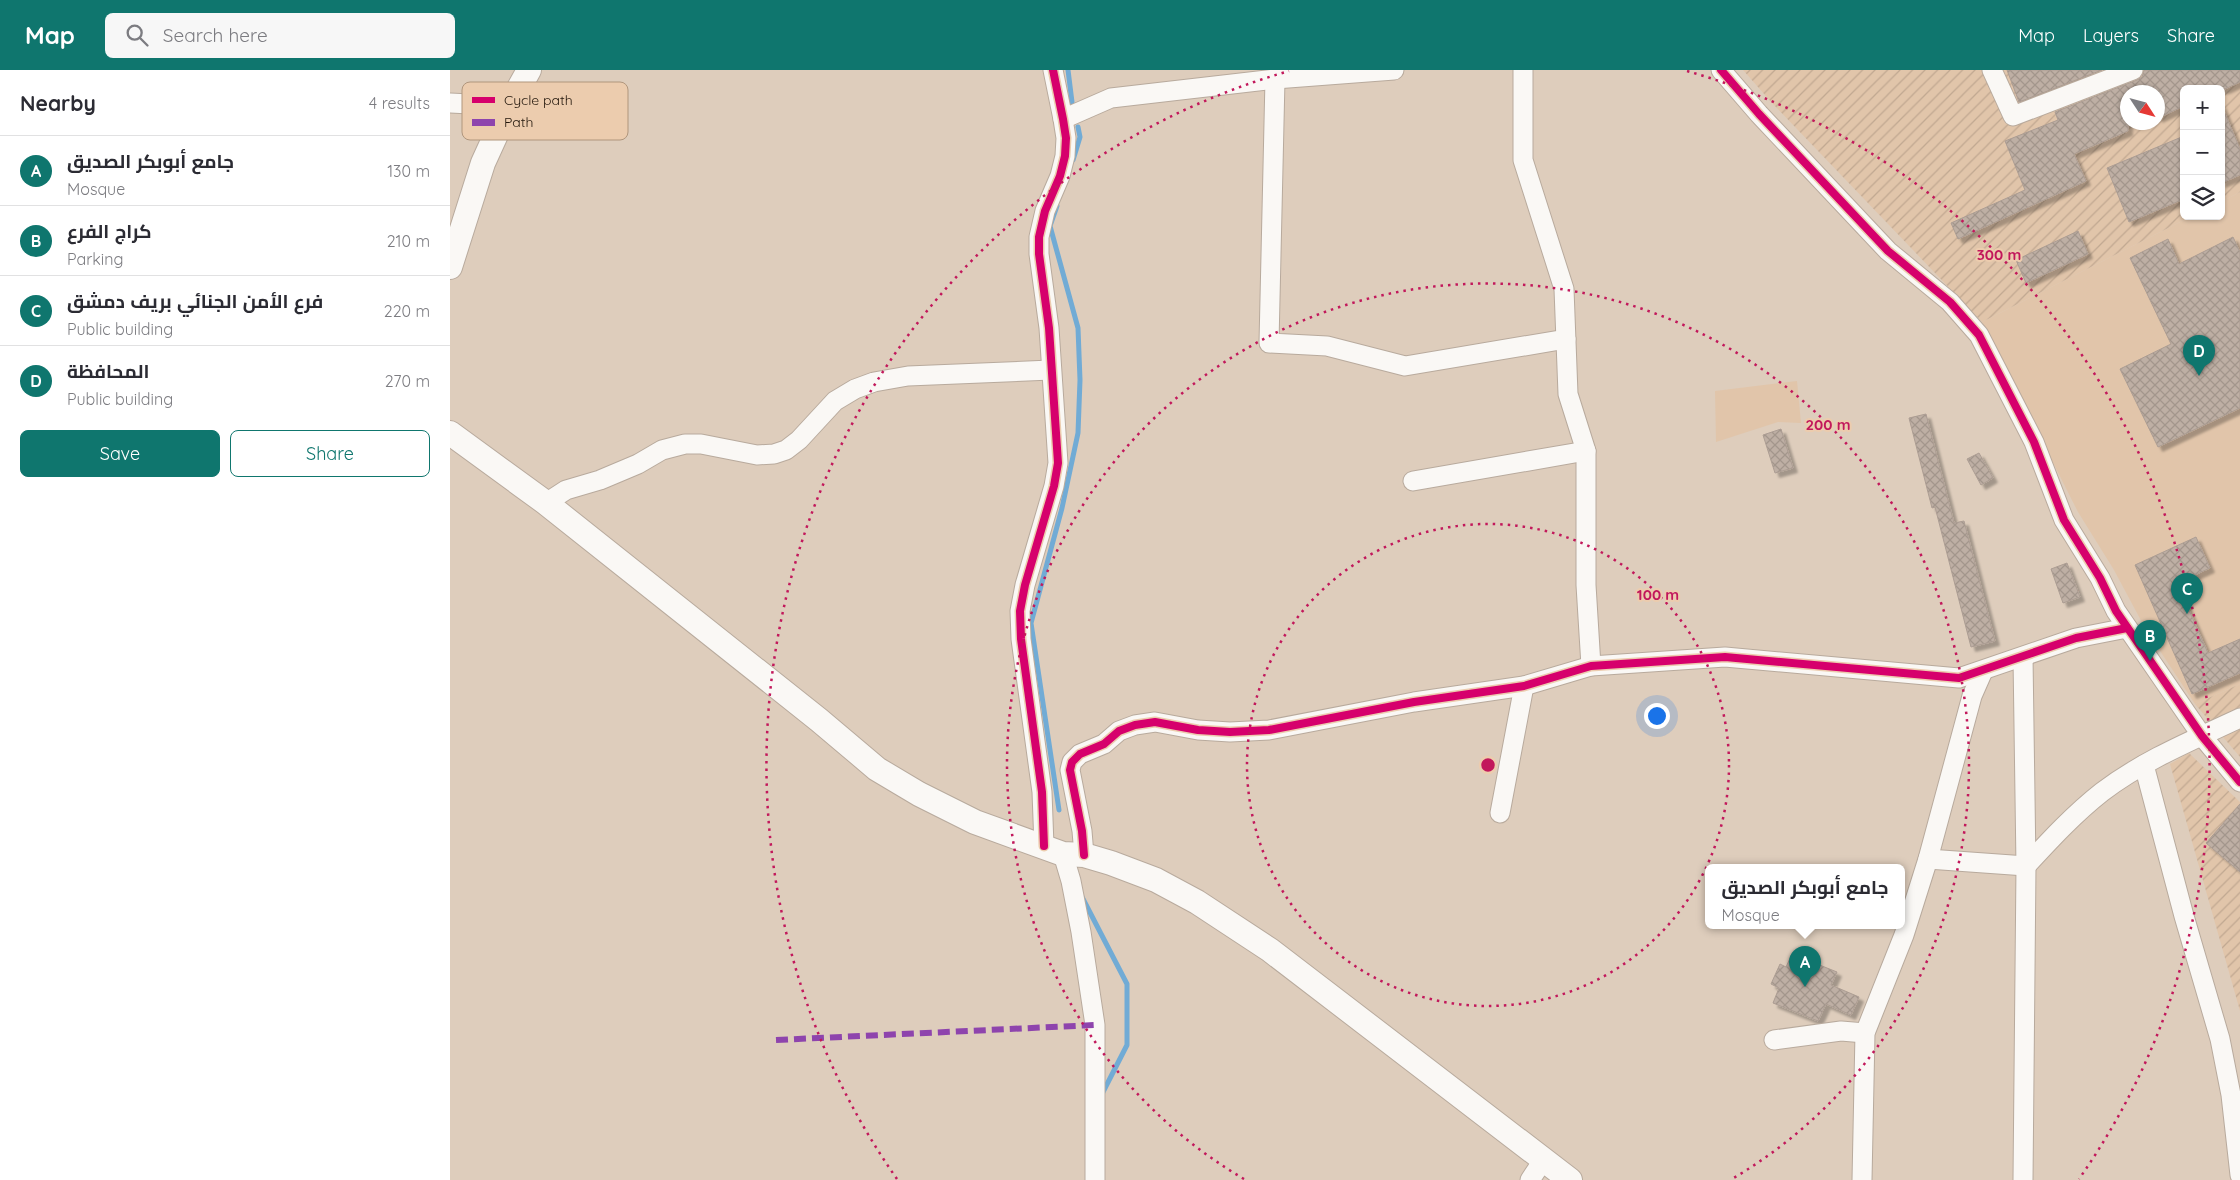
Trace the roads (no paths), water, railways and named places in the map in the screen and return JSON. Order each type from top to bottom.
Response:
[{"type":"main road","points":[[522,82],[529,70]]},
{"type":"main road","points":[[450,267],[483,163],[493,140]]},
{"type":"main road","points":[[450,433],[546,503],[819,720],[877,769],[919,794],[974,822],[1064,852],[1111,863],[1156,880],[1197,902],[1270,950],[1570,1180]]},
{"type":"street","points":[[1053,70],[1063,119],[1065,156],[1060,176],[1045,211],[1039,237],[1039,254],[1050,328],[1051,370],[1056,412],[1058,462],[1054,486],[1029,569],[1020,611],[1021,639],[1042,792],[1064,852],[1071,881],[1095,1025],[1095,1180]]},
{"type":"street","points":[[1063,119],[1111,98],[1275,79],[1394,70]]},
{"type":"street","points":[[1522,70],[1523,160],[1564,289],[1568,394],[1586,451],[1586,585],[1591,666]]},
{"type":"street","points":[[1992,70],[2013,116],[2133,70]]},
{"type":"street","points":[[1728,72],[1759,114],[1888,251],[1950,302],[1979,335],[2034,442],[2064,520],[2100,578],[2116,610],[2202,736],[2240,782]]},
{"type":"street","points":[[1275,79],[1269,343],[1327,346],[1405,366],[1566,339]]},
{"type":"street","points":[[546,503],[566,490],[600,480],[638,464],[662,450],[685,444],[701,444],[757,455],[774,454],[786,450],[799,440],[835,401],[855,388],[874,382],[908,376],[1051,370]]},
{"type":"street","points":[[1413,481],[1586,451]]},
{"type":"street","points":[[1064,852],[1082,831],[1070,770],[1072,762],[1080,754],[1104,744],[1119,731],[1135,725],[1155,722],[1198,730],[1230,732],[1269,730],[1414,702],[1524,686],[1591,666],[1725,656],[1959,678],[2076,638],[2127,628]]},
{"type":"street","points":[[2023,657],[2026,866],[2023,1180]]},
{"type":"street","points":[[1862,1180],[1865,1033],[1904,935],[1928,859],[1972,696],[1983,670]]},
{"type":"street","points":[[1500,813],[1524,686]]},
{"type":"street","points":[[2026,866],[2062,827],[2103,791],[2144,765],[2240,718]]},
{"type":"street","points":[[2144,765],[2184,916],[2220,1039],[2231,1095],[2240,1175]]},
{"type":"street","points":[[1928,859],[2026,866]]},
{"type":"street","points":[[1774,1040],[1841,1031],[1865,1033]]},
{"type":"street","points":[[1530,1180],[1544,1159]]},
{"type":"waterway","points":[[1068,70],[1072,102]]},
{"type":"waterway","points":[[1073,160],[1080,137],[1078,127]]},
{"type":"waterway","points":[[1057,206],[1050,226],[1078,328],[1080,380],[1078,433],[1062,508],[1031,623],[1059,810]]},
{"type":"waterway","points":[[1082,897],[1127,984],[1127,1045],[1102,1094]]},
{"type":"place","name":"المحافظة","points":[[2199,376]]},
{"type":"place","name":"فرع الأمن الجنائي بريف دمشق","points":[[2187,614]]},
{"type":"place","name":"كراج الفرع","points":[[2150,661]]},
{"type":"place","name":"جامع أبوبكر الصديق","points":[[1805,987]]}]
